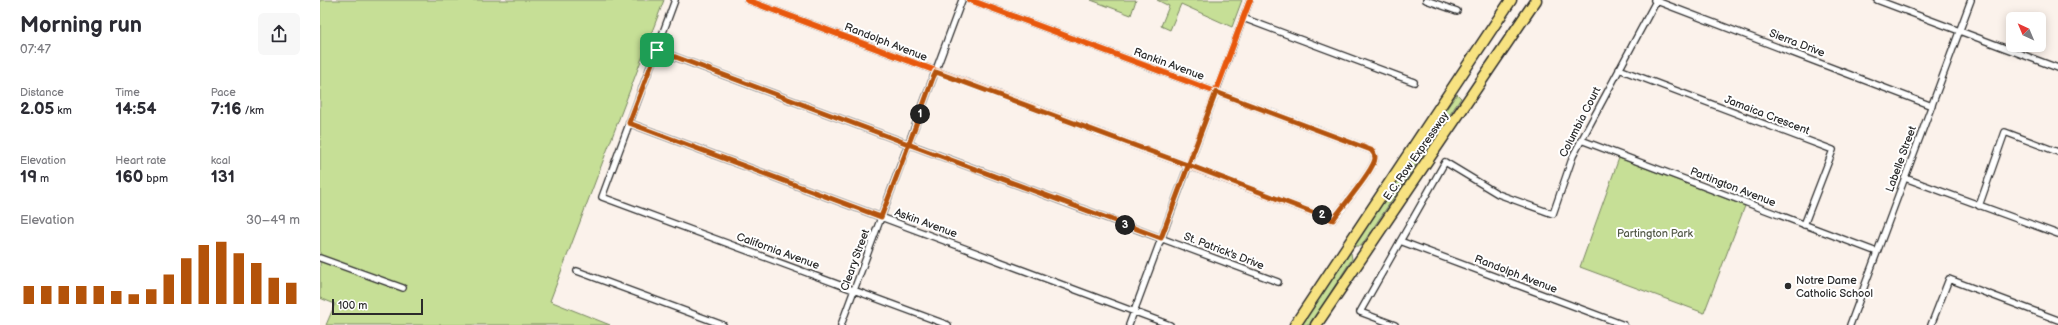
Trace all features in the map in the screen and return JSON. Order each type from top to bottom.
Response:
[{"type":"highway","name":"E.C. Row Expressway","points":[[1294,325],[1511,0]]},
{"type":"highway","name":"E.C. Row Expressway","points":[[1316,325],[1536,0]]},
{"type":"street","points":[[629,123],[675,0]]},
{"type":"street","name":"Randolph Avenue","points":[[747,0],[1333,220]]},
{"type":"street","name":"Cleary Street","points":[[841,325],[962,0]]},
{"type":"street","name":"Rankin Avenue","points":[[970,0],[1371,150],[1375,159],[1371,169],[1333,220]]},
{"type":"street","points":[[1128,325],[1250,0]]},
{"type":"street","points":[[1426,0],[1457,11]]},
{"type":"street","name":"Columbia Court","points":[[1400,241],[1445,162],[1498,194],[1553,214],[1570,161],[1655,0]]},
{"type":"street","name":"Sierra Drive","points":[[1655,0],[1932,106]]},
{"type":"street","points":[[1877,0],[2058,68]]},
{"type":"street","name":"Labelle Street","points":[[1850,325],[1971,0]]},
{"type":"street","points":[[1244,18],[1414,82]]},
{"type":"street","name":"St. Patrick's Drive","points":[[646,46],[1278,282]]},
{"type":"street","name":"Jamaica Crescent","points":[[1619,70],[1833,150],[1804,225]]},
{"type":"street","name":"California Avenue","points":[[629,123],[602,197],[948,325]]},
{"type":"street","name":"Askin Avenue","points":[[629,123],[1170,325]]},
{"type":"street","points":[[1979,206],[2005,132],[2058,152]]},
{"type":"street","name":"Partington Avenue","points":[[1581,140],[1877,252]]},
{"type":"street","points":[[1905,178],[2058,234]]},
{"type":"street","points":[[1395,325],[1360,312],[1400,241]]},
{"type":"street","name":"Randolph Avenue","points":[[1400,241],[1624,325]]},
{"type":"street","points":[[320,258],[403,288]]},
{"type":"street","points":[[577,271],[723,325]]},
{"type":"street","points":[[1931,325],[1949,279],[2058,320]]},
{"type":"green space","points":[[320,0],[664,0],[550,301],[610,325],[326,325],[335,304],[320,298]]},
{"type":"green space","points":[[1091,0],[1136,0],[1131,15]]},
{"type":"green space","points":[[1157,0],[1242,0],[1232,27],[1181,4],[1170,30],[1161,26],[1169,6]]},
{"type":"green space","points":[[1457,94],[1461,98],[1361,246],[1353,246],[1386,193]]},
{"type":"green space","name":"Partington Park","points":[[1619,158],[1745,206],[1704,313],[1580,267]]},
{"type":"green space","points":[[1346,252],[1351,253],[1352,259],[1310,325],[1298,325]]},
{"type":"cycle path","points":[[747,0],[1333,220],[1370,171],[1374,163],[1375,157],[1371,150],[970,0]]},
{"type":"cycle path","points":[[1188,165],[1250,0]]},
{"type":"place","name":"Notre Dame Catholic School","points":[[1788,286]]},
{"type":"route","points":[[657,50],[629,123],[881,217],[909,144],[933,78],[936,72],[1182,163],[1188,165],[1194,167],[1333,220],[1371,169],[1375,159],[1371,150],[1216,92],[1188,165],[1161,238],[916,147],[909,144],[657,50]]}]
